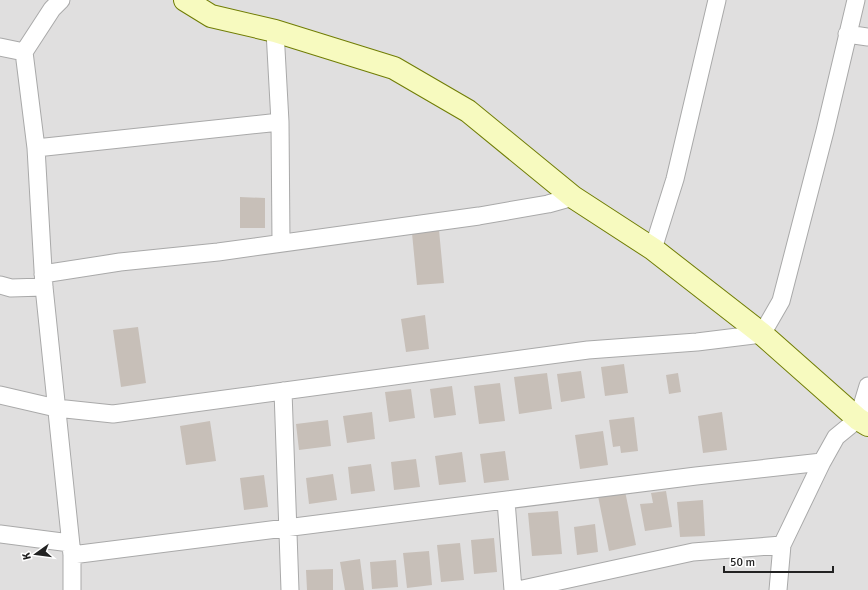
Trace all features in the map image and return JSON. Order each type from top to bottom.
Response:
[{"type":"street","points":[[61,0],[52,9],[24,52],[36,148],[44,280],[71,549],[72,590]]},
{"type":"street","points":[[185,0],[211,16],[275,31],[394,68],[468,110],[573,197],[654,249],[762,334],[863,422]]},
{"type":"street","points":[[654,249],[675,179],[717,0]]},
{"type":"street","points":[[762,334],[781,301],[825,131],[856,0]]},
{"type":"street","points":[[275,31],[280,122],[281,242]]},
{"type":"street","points":[[847,34],[868,37]]},
{"type":"street","points":[[0,47],[24,52]]},
{"type":"street","points":[[36,148],[280,122]]},
{"type":"street","points":[[0,284],[11,288],[120,262],[218,252],[281,242],[479,216],[548,204],[573,197]]},
{"type":"street","points":[[0,395],[56,408],[114,414],[588,350],[697,342],[762,334]]},
{"type":"street","points":[[863,422],[868,386]]},
{"type":"street","points":[[283,391],[290,590]]},
{"type":"street","points":[[778,590],[782,545],[822,462],[836,437],[863,422]]},
{"type":"street","points":[[0,534],[71,549],[287,528],[696,476],[822,462]]},
{"type":"street","points":[[506,501],[513,590]]},
{"type":"street","points":[[518,590],[693,552],[782,545]]},
{"type":"shaded area","points":[[0,0],[868,0],[868,590],[0,590]]},
{"type":"building","points":[[240,197],[265,198],[265,228],[240,228]]},
{"type":"building","points":[[439,230],[444,283],[417,285],[412,233]]},
{"type":"building","points":[[425,315],[429,349],[406,352],[401,319]]},
{"type":"building","points":[[138,327],[146,383],[121,387],[113,330]]},
{"type":"building","points":[[624,364],[628,393],[605,396],[601,367]]},
{"type":"building","points":[[581,371],[585,398],[561,402],[557,374]]},
{"type":"building","points":[[547,373],[552,409],[519,414],[514,377]]},
{"type":"building","points":[[678,373],[681,392],[669,394],[666,375]]},
{"type":"building","points":[[500,383],[505,421],[479,424],[474,386]]},
{"type":"building","points":[[452,386],[456,415],[434,418],[430,389]]},
{"type":"building","points":[[411,389],[415,418],[389,422],[385,392]]},
{"type":"building","points":[[372,412],[375,439],[347,443],[343,416]]},
{"type":"building","points":[[722,412],[727,450],[703,453],[698,416]]},
{"type":"building","points":[[634,417],[638,451],[621,453],[620,446],[613,447],[609,420]]},
{"type":"building","points":[[328,420],[331,446],[299,450],[296,424]]},
{"type":"building","points":[[210,421],[216,461],[186,465],[180,426]]},
{"type":"building","points":[[603,431],[608,465],[580,469],[575,435]]},
{"type":"building","points":[[505,451],[509,480],[484,483],[480,454]]},
{"type":"building","points":[[462,452],[466,482],[439,485],[435,456]]},
{"type":"building","points":[[416,459],[420,487],[394,490],[391,462]]},
{"type":"building","points":[[371,464],[375,491],[351,494],[348,467]]},
{"type":"building","points":[[333,474],[337,500],[309,504],[306,478]]},
{"type":"building","points":[[264,475],[268,507],[244,510],[240,478]]},
{"type":"building","points":[[625,491],[636,545],[609,551],[598,496]]},
{"type":"building","points":[[666,491],[672,527],[645,531],[640,504],[653,503],[651,493]]},
{"type":"building","points":[[703,500],[705,536],[680,537],[677,502]]},
{"type":"building","points":[[558,511],[562,554],[532,556],[528,513]]},
{"type":"building","points":[[595,524],[598,552],[577,555],[574,527]]},
{"type":"building","points":[[494,538],[497,572],[474,574],[471,540]]},
{"type":"building","points":[[460,543],[464,580],[441,582],[437,545]]},
{"type":"building","points":[[429,551],[432,585],[407,588],[403,553]]},
{"type":"building","points":[[360,559],[364,590],[345,590],[340,562]]},
{"type":"building","points":[[396,560],[398,587],[372,589],[370,562]]},
{"type":"building","points":[[333,569],[333,590],[307,590],[306,570]]}]
